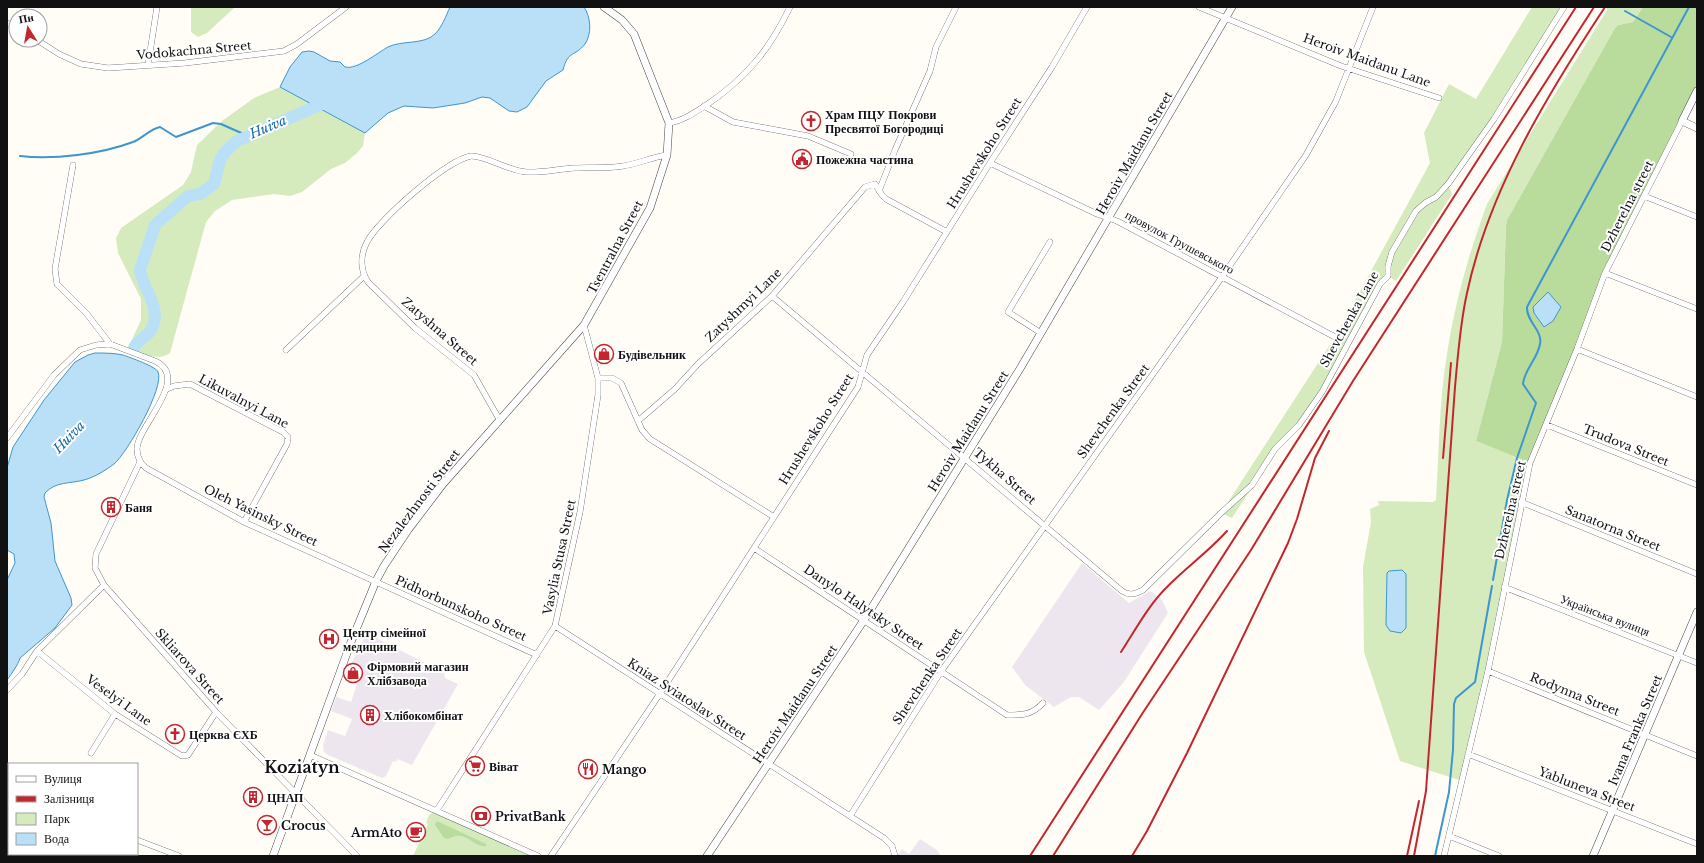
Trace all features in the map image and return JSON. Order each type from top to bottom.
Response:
[{"type":"street","points":[[148,65],[157,7]]},
{"type":"street","name":"Vodokachna Street","points":[[48,47],[81,64],[108,68],[185,64],[284,51],[297,44],[346,7]]},
{"type":"street","points":[[669,123],[679,120],[730,89],[766,51],[790,7]]},
{"type":"street","points":[[947,232],[886,199],[879,192],[880,185],[930,71],[936,47],[956,7]]},
{"type":"street","name":"Hrushevskoho Street","points":[[551,856],[659,695],[858,387],[867,355],[904,302],[990,163],[1052,67],[1088,7]]},
{"type":"street","name":"Heroiv Maidanu Lane","points":[[1199,7],[1350,68],[1439,98]]},
{"type":"street","name":"Heroiv Maidanu Street","points":[[707,856],[864,620],[965,457],[1110,219],[1232,7]]},
{"type":"street","name":"Shevchenka Street","points":[[850,816],[940,673],[1222,277],[1319,135],[1330,116],[1373,7]]},
{"type":"street","name":"Shevchenka Lane","points":[[1131,594],[1144,590],[1221,513],[1252,485],[1264,469],[1275,449],[1299,426],[1322,392],[1380,284],[1388,276],[1390,259],[1403,231],[1420,207],[1441,192],[1452,178],[1494,119],[1564,7]]},
{"type":"street","name":"Tsentralna Street","points":[[584,325],[647,217],[667,154],[669,123],[634,34],[622,20],[608,8]]},
{"type":"street","points":[[1697,91],[1682,121],[1697,128]]},
{"type":"street","points":[[704,106],[733,122],[808,136],[850,154]]},
{"type":"street","name":"Dzherelna street","points":[[1444,856],[1488,671],[1530,463],[1547,425],[1577,349],[1605,273],[1682,121]]},
{"type":"street","points":[[286,350],[364,276],[362,258],[364,248],[367,240],[376,229],[426,181],[463,158],[474,156],[512,170],[537,172],[573,168],[621,167],[667,154]]},
{"type":"street","name":"провулок Грушевського","points":[[990,163],[1117,221],[1335,337]]},
{"type":"street","points":[[73,165],[55,269],[55,279],[62,289],[87,314],[110,344]]},
{"type":"street","name":"Zatyshmyi Lane","points":[[638,421],[675,389],[700,361],[772,296],[865,187],[875,184],[879,192]]},
{"type":"street","points":[[1644,196],[1697,218]]},
{"type":"street","points":[[1041,333],[1008,312],[1050,242]]},
{"type":"street","points":[[1605,273],[1697,309]]},
{"type":"street","name":"Zatyshna Street","points":[[364,276],[368,282],[415,328],[474,375],[499,419]]},
{"type":"street","name":"Tykha Street","points":[[772,296],[863,371],[1122,591],[1131,594]]},
{"type":"street","name":"Vasylia Stusa Street","points":[[437,810],[555,626],[580,512],[597,411],[598,378],[584,325]]},
{"type":"street","name":"Nezalezhnosti Street","points":[[273,856],[376,581],[393,551],[427,505],[499,419],[567,346],[584,325]]},
{"type":"street","points":[[7,438],[44,387],[73,356],[88,347],[110,344],[140,355],[163,366],[168,379],[167,389],[138,444],[137,449],[140,462]]},
{"type":"street","points":[[1577,349],[1697,397]]},
{"type":"street","points":[[598,378],[617,379],[621,383],[638,421],[650,439],[774,517]]},
{"type":"street","name":"Likuvalnyi Lane","points":[[167,389],[174,386],[190,384],[283,432],[288,437],[287,444],[244,522]]},
{"type":"street","name":"Trudova Street","points":[[1547,425],[1697,485]]},
{"type":"street","name":"Oleh Yasinsky Street","points":[[140,462],[151,472],[244,522],[376,581]]},
{"type":"street","name":"Skliarova Street","points":[[140,462],[96,554],[95,568],[104,585],[216,712],[357,856]]},
{"type":"street","name":"Sanatorna Street","points":[[1521,502],[1697,574]]},
{"type":"street","name":"Danylo Halytsky Street","points":[[754,548],[864,620],[940,673],[1007,716],[1021,715],[1036,711],[1043,703]]},
{"type":"street","name":"Pidhorbunskoho Street","points":[[376,581],[537,655]]},
{"type":"street","points":[[7,690],[22,674],[37,651],[104,585]]},
{"type":"street","name":"Українська вулиця","points":[[1504,587],[1697,663]]},
{"type":"street","name":"Ivana Franka Street","points":[[1593,856],[1697,612]]},
{"type":"street","name":"Kniaz Sviatoslav Street","points":[[555,626],[659,695],[889,842],[895,856]]},
{"type":"street","name":"Veselyi Lane","points":[[37,651],[115,714],[184,757],[188,755],[216,712]]},
{"type":"street","name":"Rodynna Street","points":[[1488,671],[1697,756]]},
{"type":"street","points":[[91,753],[115,714]]},
{"type":"street","name":"Yabluneva Street","points":[[1468,754],[1697,844]]},
{"type":"street","points":[[310,755],[538,856]]},
{"type":"street","points":[[1449,836],[1500,856]]},
{"type":"street","points":[[138,840],[179,856]]},
{"type":"shaded area","points":[[1082,563],[1129,603],[1150,591],[1161,598],[1168,613],[1124,682],[1099,710],[1079,697],[1071,697],[1054,707],[1025,685],[1012,667]]},
{"type":"shaded area","points":[[367,633],[444,673],[445,678],[458,684],[412,765],[397,759],[396,762],[393,761],[386,776],[382,778],[328,755],[324,752],[323,746],[328,730],[345,736],[352,719],[331,711],[337,696],[351,702],[361,672],[350,666]]},
{"type":"shaded area","points":[[920,839],[937,850],[941,856],[897,856],[902,849],[909,854]]},
{"type":"green space","points":[[191,7],[235,7],[207,33],[198,37],[191,32]]},
{"type":"green space","points":[[1532,7],[1564,7],[1541,47],[1448,184],[1452,194],[1396,281],[1388,276],[1384,279],[1322,392],[1283,440],[1232,518],[1221,513],[1335,337],[1430,163],[1424,133],[1449,84],[1476,99]]},
{"type":"green space","points":[[1606,7],[1643,7],[1633,22],[1618,25],[1615,28],[1507,220],[1502,342],[1476,441],[1530,463],[1462,781],[1400,761],[1364,652],[1363,567],[1371,522],[1370,509],[1379,505],[1378,501],[1433,502],[1436,500],[1444,372],[1458,297],[1480,222],[1487,204],[1607,10]]},
{"type":"green space","points":[[1643,7],[1697,7],[1697,92],[1605,273],[1530,463],[1476,441],[1502,342],[1507,220],[1615,28],[1618,25],[1633,22]]},
{"type":"green space","points":[[280,87],[365,133],[363,146],[345,163],[331,169],[302,192],[290,196],[274,194],[232,200],[215,211],[206,222],[170,353],[165,356],[154,357],[128,348],[141,320],[141,299],[118,253],[116,238],[121,228],[183,185],[191,172],[197,145],[222,121],[254,98]]},
{"type":"green space","points":[[437,810],[538,856],[413,856],[428,824],[426,823],[429,815]]},
{"type":"green space","points":[[436,822],[439,822],[486,844],[487,846],[482,846],[460,836],[455,836],[448,839],[444,838],[435,825]]},
{"type":"water","points":[[450,7],[584,7],[589,20],[590,31],[585,44],[567,59],[563,70],[546,81],[527,107],[517,112],[509,111],[490,98],[482,97],[465,103],[433,108],[404,106],[388,113],[365,133],[280,87],[290,67],[302,52],[314,52],[330,61],[340,62],[345,67],[355,66],[361,64],[388,47],[425,40],[435,34],[444,21]]},
{"type":"water","points":[[1548,292],[1561,307],[1553,321],[1544,327],[1534,313],[1533,307]]},
{"type":"water","points":[[95,353],[113,353],[142,362],[158,372],[159,380],[151,405],[144,420],[120,458],[114,464],[92,477],[54,486],[45,493],[44,497],[51,523],[55,561],[71,598],[72,605],[55,628],[20,658],[7,680],[7,580],[15,563],[14,554],[7,550],[7,468],[13,447],[44,400],[75,362]]},
{"type":"water","points":[[1402,570],[1406,574],[1406,628],[1401,633],[1390,631],[1386,625],[1387,573],[1389,571]]},
{"type":"waterway","points":[[1493,580],[1507,500],[1517,458],[1536,403],[1523,384],[1540,344],[1539,335],[1529,317],[1527,307],[1689,7]]},
{"type":"waterway","points":[[1625,11],[1671,37]]},
{"type":"waterway","name":"Huiva","points":[[134,348],[150,331],[154,321],[155,313],[140,270],[155,225],[188,196],[200,194],[214,184],[220,160],[225,152],[237,141],[331,100]]},
{"type":"waterway","points":[[20,156],[48,157],[77,155],[107,150],[133,142],[160,127],[176,137],[213,123],[221,124],[248,136]]},
{"type":"waterway","points":[[1435,856],[1449,792],[1453,750],[1454,704],[1456,698],[1475,682],[1492,586]]},
{"type":"railway","points":[[1030,856],[1576,7]]},
{"type":"railway","points":[[1053,856],[1142,714],[1251,550],[1353,381],[1594,7]]},
{"type":"railway","points":[[1414,856],[1426,791],[1455,387],[1461,328],[1467,293],[1477,255],[1490,217],[1522,144],[1562,74],[1605,7]]},
{"type":"railway","points":[[1443,458],[1451,363]]},
{"type":"railway","points":[[1132,856],[1147,831],[1187,753],[1288,543],[1297,519],[1315,458],[1329,431]]},
{"type":"railway","points":[[1121,652],[1143,617],[1162,592],[1227,531]]},
{"type":"railway","points":[[1407,856],[1419,801]]},
{"type":"place","name":"Храм ПЦУ Покрови Пресвятої Богородиці","points":[[811,121]]},
{"type":"place","name":"Пожежна частина","points":[[802,159]]},
{"type":"place","name":"Будівельник","points":[[604,354]]},
{"type":"place","name":"Баня","points":[[111,507]]},
{"type":"place","name":"Центр сімейної медицини","points":[[329,639]]},
{"type":"place","name":"Фірмовий магазин Хлібзавода","points":[[353,673]]},
{"type":"place","name":"Хлібокомбінат","points":[[370,715]]},
{"type":"place","name":"Церква ЄХБ","points":[[175,734]]},
{"type":"place","name":"Віват","points":[[475,766]]},
{"type":"place","name":"Mango","points":[[588,769]]},
{"type":"place","name":"ЦНАП","points":[[253,797]]},
{"type":"place","name":"PrivatBank","points":[[481,816]]},
{"type":"place","name":"Crocus","points":[[267,825]]},
{"type":"place","name":"ArmAto","points":[[416,832]]},
{"type":"district","name":"Koziatyn","points":[[302,767]]}]
